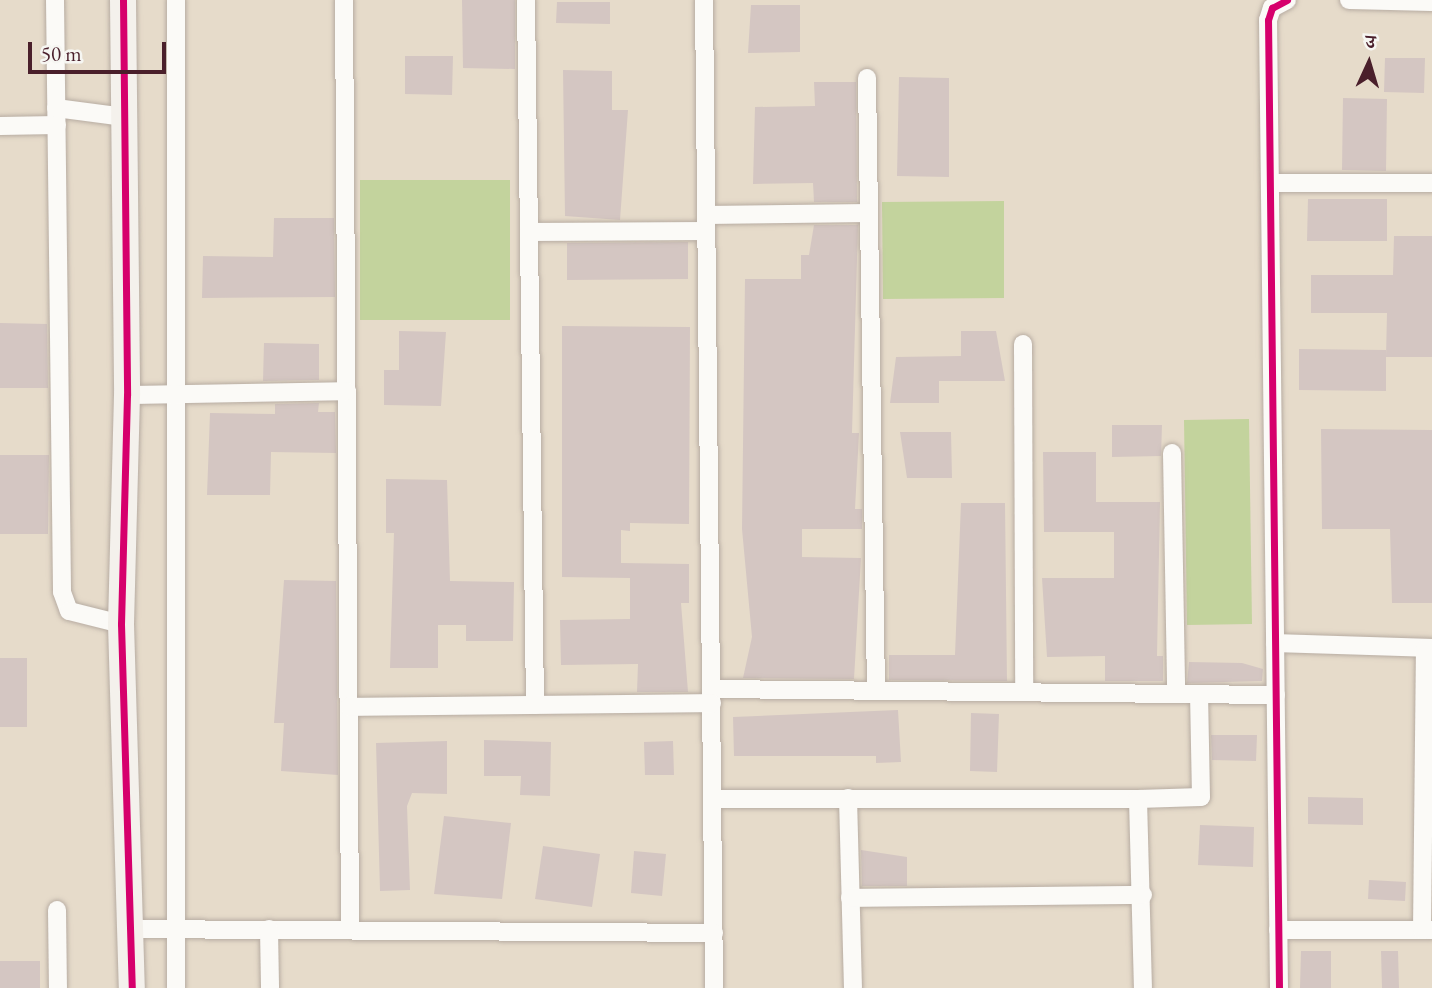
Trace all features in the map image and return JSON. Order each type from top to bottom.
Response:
[{"type":"street","points":[[55,0],[62,592],[69,611],[121,624]]},
{"type":"street","points":[[123,0],[127,395],[121,624],[132,988]]},
{"type":"street","points":[[176,0],[181,394],[176,988]]},
{"type":"street","points":[[344,0],[350,930]]},
{"type":"street","points":[[526,0],[535,705]]},
{"type":"street","points":[[704,0],[715,988]]},
{"type":"street","points":[[1279,988],[1268,20],[1272,8],[1287,0]]},
{"type":"street","points":[[1349,0],[1432,2]]},
{"type":"street","points":[[867,78],[876,690]]},
{"type":"street","points":[[0,126],[57,116],[124,117]]},
{"type":"street","points":[[1270,183],[1432,183]]},
{"type":"street","points":[[529,232],[869,213]]},
{"type":"street","points":[[1023,344],[1024,692]]},
{"type":"street","points":[[127,395],[347,391]]},
{"type":"street","points":[[1172,453],[1176,694]]},
{"type":"street","points":[[1275,643],[1429,648],[1427,930],[1278,930]]},
{"type":"street","points":[[349,707],[535,705],[876,690],[1276,695]]},
{"type":"street","points":[[712,799],[1201,797],[1199,694]]},
{"type":"street","points":[[848,798],[853,988]]},
{"type":"street","points":[[1138,799],[1143,895],[1143,988]]},
{"type":"street","points":[[850,898],[1143,895]]},
{"type":"street","points":[[57,910],[58,988]]},
{"type":"street","points":[[131,929],[714,933]]},
{"type":"street","points":[[270,929],[271,988]]},
{"type":"green space","points":[[360,180],[510,180],[510,320],[360,320]]},
{"type":"green space","points":[[1004,201],[1004,298],[883,299],[882,202]]},
{"type":"green space","points":[[1249,419],[1252,624],[1187,625],[1184,420]]},
{"type":"building","points":[[462,0],[515,0],[515,69],[463,68]]},
{"type":"building","points":[[557,2],[610,2],[610,24],[556,23]]},
{"type":"building","points":[[751,5],[800,5],[800,52],[748,53]]},
{"type":"building","points":[[405,56],[453,56],[452,95],[405,94]]},
{"type":"building","points":[[1385,58],[1425,58],[1424,93],[1384,92]]},
{"type":"building","points":[[563,70],[612,71],[612,110],[628,110],[620,220],[565,216]]},
{"type":"building","points":[[899,77],[949,78],[949,177],[897,176]]},
{"type":"building","points":[[814,82],[856,82],[857,202],[814,202],[813,183],[753,184],[755,107],[815,106]]},
{"type":"building","points":[[1343,98],[1387,99],[1386,171],[1342,170]]},
{"type":"building","points":[[1308,199],[1387,199],[1387,241],[1307,241]]},
{"type":"building","points":[[274,218],[334,218],[335,297],[202,298],[203,256],[273,257]]},
{"type":"building","points":[[814,225],[858,225],[852,433],[859,433],[855,509],[862,509],[862,529],[802,529],[802,557],[861,558],[854,679],[743,678],[752,637],[742,529],[745,279],[801,279],[801,255],[809,255]]},
{"type":"building","points":[[1394,236],[1432,236],[1432,357],[1386,357],[1387,313],[1311,313],[1311,275],[1393,275]]},
{"type":"building","points":[[688,242],[688,279],[567,280],[567,243]]},
{"type":"building","points":[[0,323],[47,324],[48,388],[0,388]]},
{"type":"building","points":[[562,326],[690,327],[689,524],[630,523],[630,531],[621,530],[621,563],[689,564],[689,603],[681,603],[688,692],[637,692],[638,664],[561,665],[560,620],[630,619],[630,578],[562,577]]},
{"type":"building","points":[[399,331],[446,332],[441,406],[384,405],[384,370],[399,370]]},
{"type":"building","points":[[961,331],[996,331],[1005,381],[939,381],[939,403],[890,403],[896,357],[961,356]]},
{"type":"building","points":[[264,343],[319,344],[319,380],[263,381]]},
{"type":"building","points":[[1299,349],[1386,350],[1386,391],[1299,390]]},
{"type":"building","points":[[319,403],[318,412],[335,412],[336,453],[271,452],[270,495],[207,495],[210,413],[275,414],[275,404]]},
{"type":"building","points":[[1112,425],[1162,425],[1161,456],[1112,457]]},
{"type":"building","points":[[1321,429],[1432,430],[1432,603],[1392,603],[1390,529],[1322,529]]},
{"type":"building","points":[[900,432],[951,432],[952,478],[907,478]]},
{"type":"building","points":[[1043,452],[1096,452],[1096,502],[1160,502],[1157,656],[1163,656],[1163,681],[1105,681],[1105,656],[1047,657],[1042,578],[1114,578],[1114,532],[1044,532]]},
{"type":"building","points":[[0,455],[49,455],[48,534],[0,534]]},
{"type":"building","points":[[386,479],[447,480],[450,581],[514,582],[513,641],[466,641],[466,625],[438,625],[438,668],[390,668],[394,533],[386,533]]},
{"type":"building","points":[[961,503],[1005,503],[1007,681],[889,680],[889,655],[955,655]]},
{"type":"building","points":[[284,580],[336,581],[338,775],[281,771],[284,723],[274,723]]},
{"type":"building","points":[[0,658],[27,658],[27,727],[0,727]]},
{"type":"building","points":[[1189,662],[1242,663],[1263,669],[1262,681],[1187,683]]},
{"type":"building","points":[[898,710],[901,762],[876,763],[876,756],[734,756],[733,717]]},
{"type":"building","points":[[971,713],[999,714],[997,772],[970,771]]},
{"type":"building","points":[[1211,735],[1257,735],[1256,761],[1212,760]]},
{"type":"building","points":[[484,740],[551,742],[550,796],[520,795],[521,776],[484,776]]},
{"type":"building","points":[[447,741],[447,794],[412,793],[407,806],[410,890],[380,891],[376,743]]},
{"type":"building","points":[[673,741],[674,775],[645,775],[644,742]]},
{"type":"building","points":[[1308,797],[1363,798],[1363,825],[1308,824]]},
{"type":"building","points":[[444,816],[511,823],[502,899],[434,894]]},
{"type":"building","points":[[1200,825],[1254,827],[1253,867],[1198,865]]},
{"type":"building","points":[[543,846],[600,854],[592,907],[535,899]]},
{"type":"building","points":[[861,850],[907,857],[907,886],[862,886]]},
{"type":"building","points":[[634,851],[666,854],[662,896],[631,893]]},
{"type":"building","points":[[1369,880],[1406,882],[1405,901],[1368,899]]},
{"type":"building","points":[[1301,951],[1331,951],[1331,988],[1300,988]]},
{"type":"building","points":[[1381,951],[1398,951],[1399,988],[1382,988]]},
{"type":"building","points":[[0,961],[40,961],[40,988],[0,988]]},
{"type":"cycle path","points":[[123,0],[127,395],[121,624],[132,988]]},
{"type":"cycle path","points":[[1279,988],[1268,20],[1272,8],[1287,0]]}]
